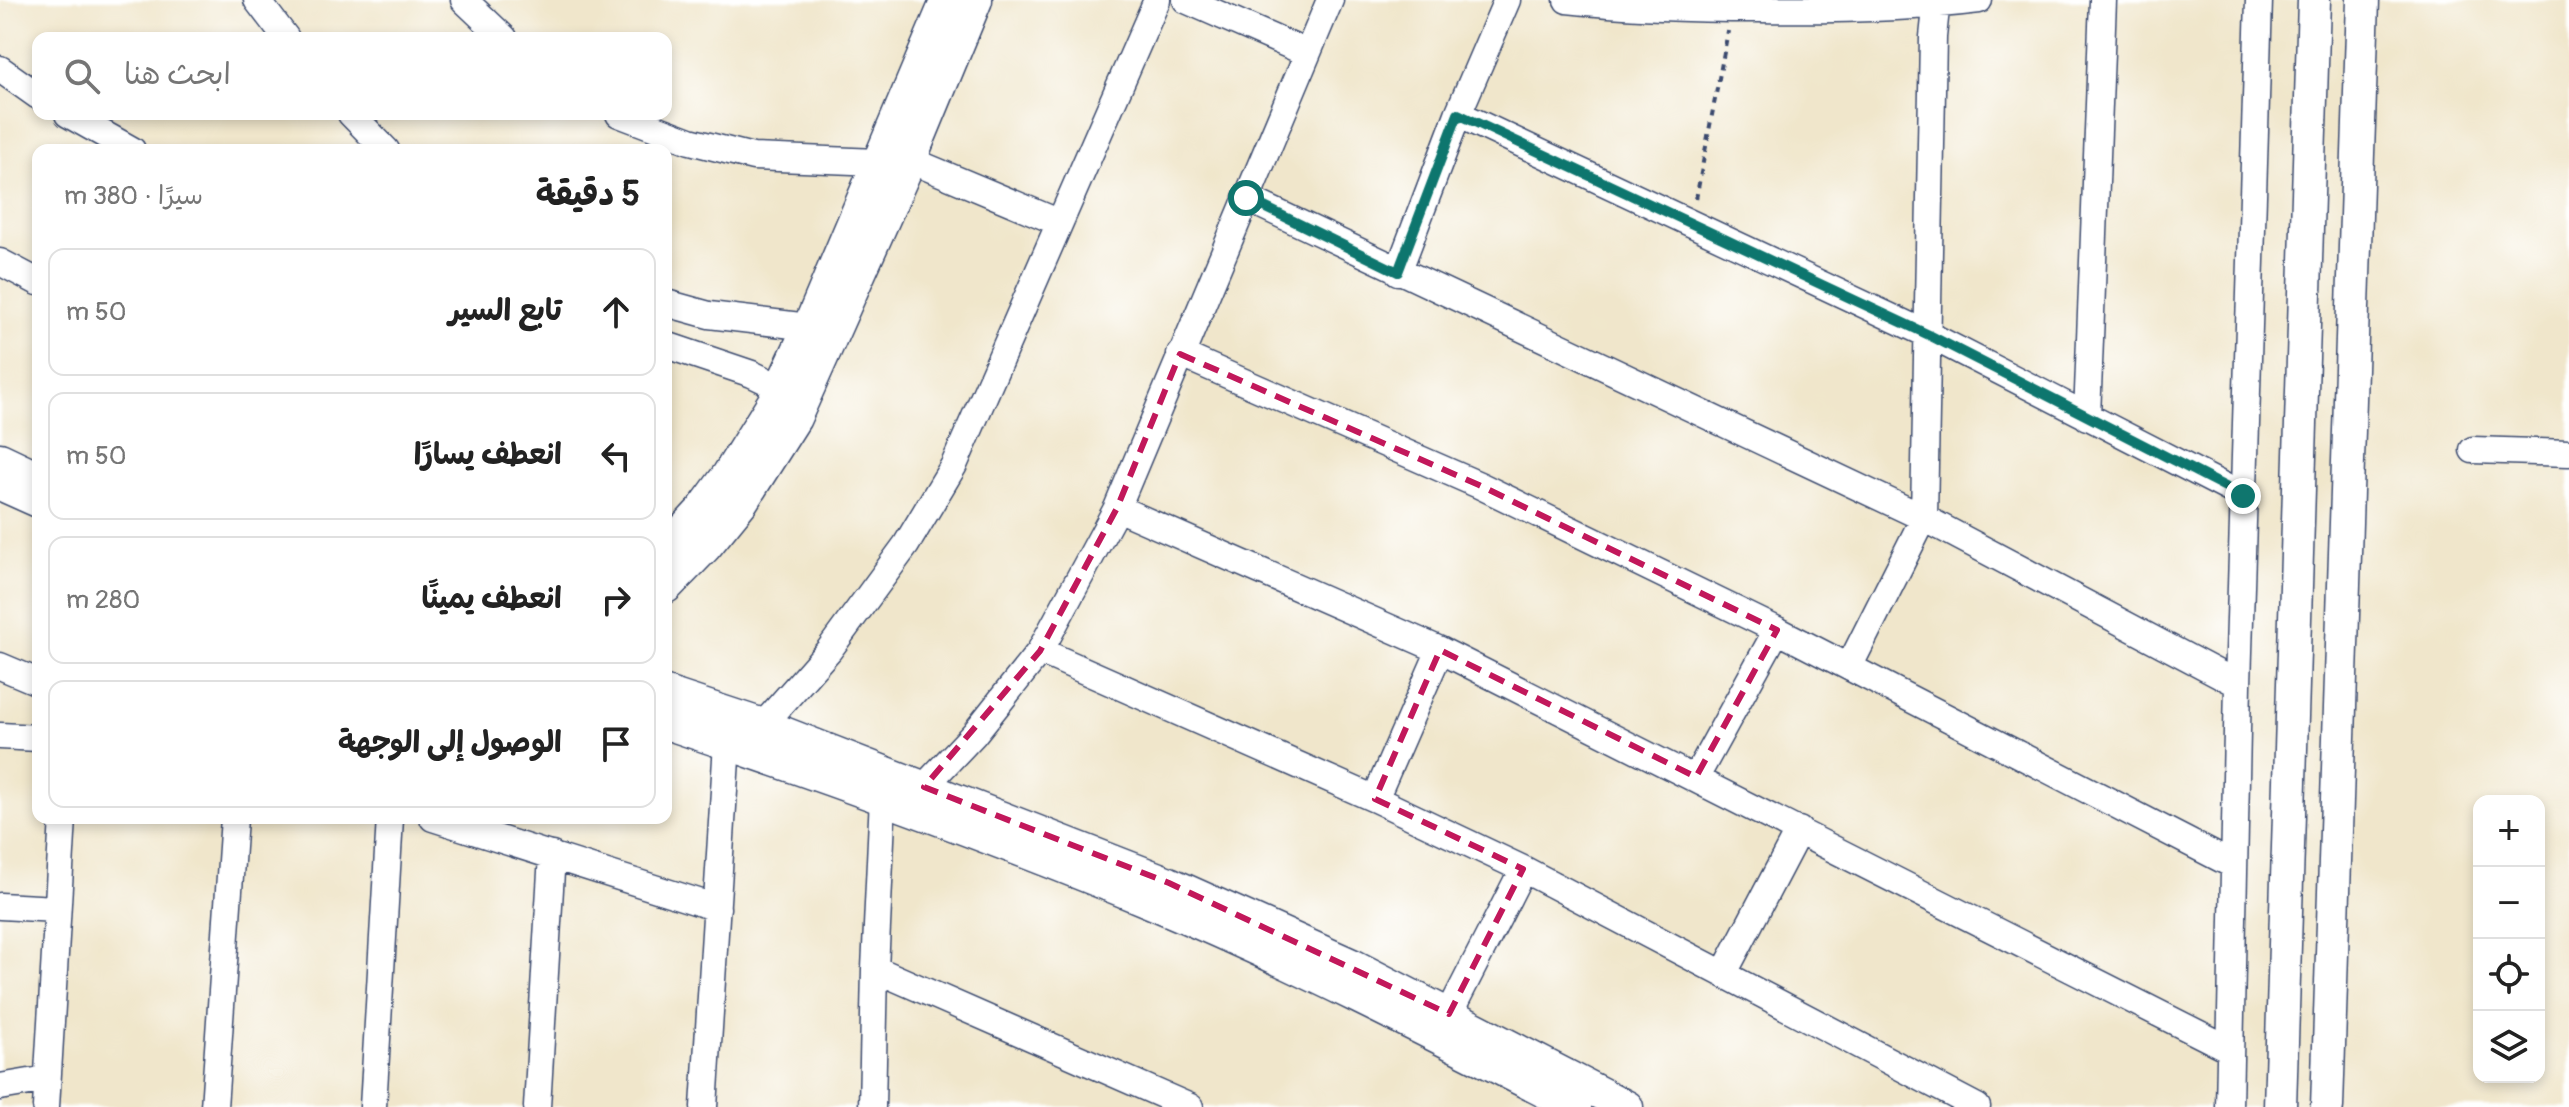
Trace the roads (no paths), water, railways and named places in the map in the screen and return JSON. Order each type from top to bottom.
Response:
[{"type":"street","points":[[257,0],[281,32]]},
{"type":"street","points":[[464,0],[498,32]]},
{"type":"street","points":[[672,581],[741,503],[788,429],[894,161],[947,0]]},
{"type":"street","points":[[678,519],[751,441],[781,388],[976,0]]},
{"type":"street","points":[[763,725],[829,650],[906,545],[954,465],[1157,0]]},
{"type":"street","points":[[1186,0],[1307,53]]},
{"type":"street","points":[[924,787],[966,743],[1040,651],[1117,508],[1330,0]]},
{"type":"street","points":[[1398,272],[1458,114],[1507,0]]},
{"type":"street","points":[[1567,0],[1687,9],[1839,10],[1979,0]]},
{"type":"street","points":[[2087,417],[2103,0]]},
{"type":"street","points":[[2229,1107],[2243,496],[2259,0]]},
{"type":"street","points":[[2280,1107],[2314,0]]},
{"type":"street","points":[[2327,1107],[2363,0]]},
{"type":"street","points":[[1849,667],[1924,518],[1936,3]]},
{"type":"street","points":[[0,69],[32,92]]},
{"type":"street","points":[[1458,114],[1929,335],[2243,496]]},
{"type":"street","points":[[79,120],[121,144]]},
{"type":"street","points":[[357,120],[380,144]]},
{"type":"street","points":[[635,120],[690,141],[753,157],[894,161],[1058,222]]},
{"type":"street","points":[[1246,198],[1924,518],[2238,684]]},
{"type":"street","points":[[0,262],[32,279]]},
{"type":"street","points":[[672,305],[709,315],[809,327]]},
{"type":"street","points":[[672,347],[752,374],[781,388]]},
{"type":"street","points":[[1180,354],[1479,485],[1777,630],[2233,865]]},
{"type":"street","points":[[2473,450],[2569,453]]},
{"type":"street","points":[[0,459],[32,474]]},
{"type":"street","points":[[0,484],[32,498]]},
{"type":"street","points":[[1117,508],[1440,650],[2229,1049]]},
{"type":"street","points":[[1696,777],[1777,630]]},
{"type":"street","points":[[1375,799],[1440,650]]},
{"type":"street","points":[[1040,651],[1375,799],[1523,869],[1977,1107]]},
{"type":"street","points":[[0,666],[32,679]]},
{"type":"street","points":[[672,695],[763,725],[1075,845],[1575,1107]]},
{"type":"street","points":[[672,725],[883,797],[1065,867],[1354,966],[1627,1107]]},
{"type":"street","points":[[0,736],[32,738]]},
{"type":"street","points":[[704,1107],[727,743]]},
{"type":"street","points":[[872,1107],[883,797]]},
{"type":"street","points":[[46,1107],[63,824]]},
{"type":"street","points":[[214,1107],[234,824]]},
{"type":"street","points":[[373,1107],[390,824]]},
{"type":"street","points":[[452,824],[717,908]]},
{"type":"street","points":[[1724,973],[1799,830]]},
{"type":"street","points":[[537,1107],[552,855]]},
{"type":"street","points":[[1449,1014],[1523,869]]},
{"type":"street","points":[[0,906],[57,909]]},
{"type":"street","points":[[875,969],[1190,1107]]},
{"type":"street","points":[[0,1087],[47,1079]]}]
